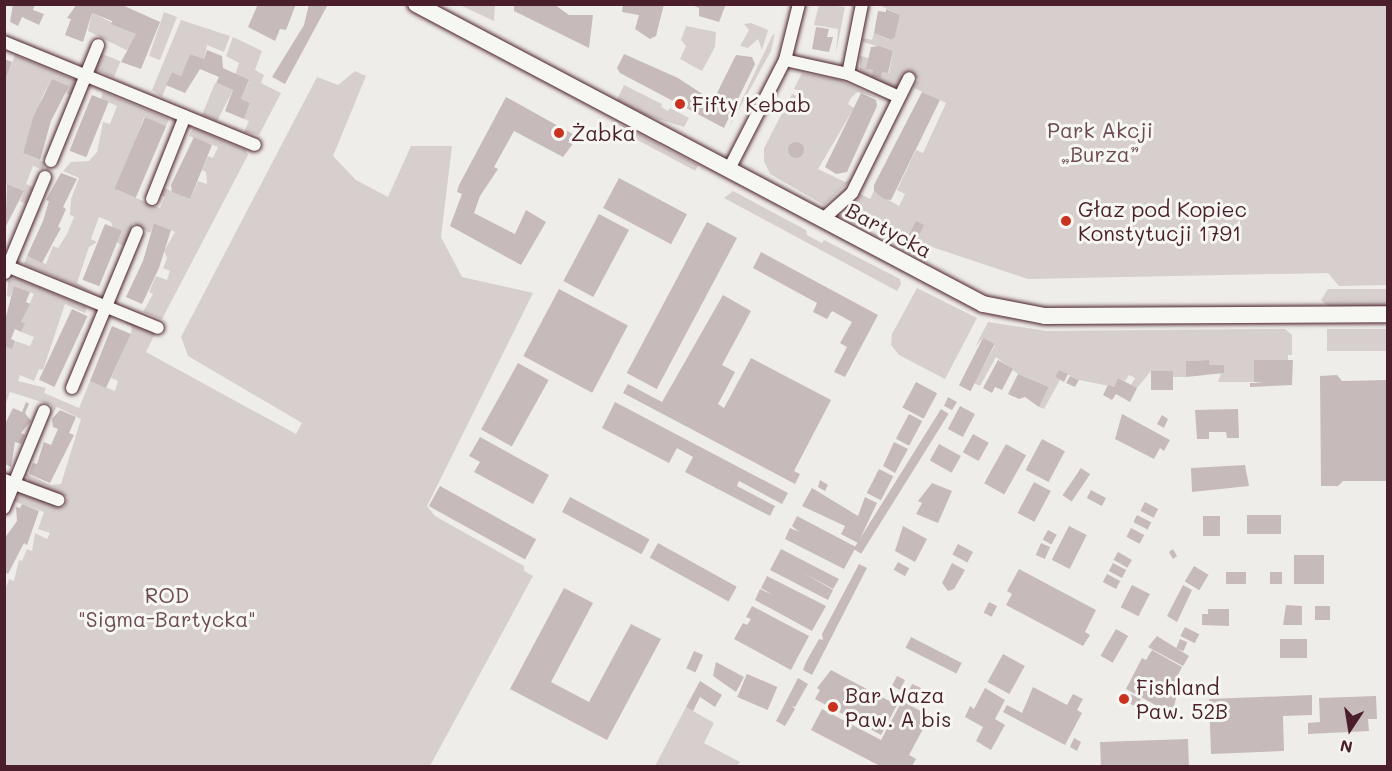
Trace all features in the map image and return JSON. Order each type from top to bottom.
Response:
[{"type":"street","name":"Bartycka","points":[[416,4],[964,296],[1012,312],[1045,316],[1388,314]]},
{"type":"street","points":[[729,169],[786,60],[799,4]]},
{"type":"street","points":[[848,74],[862,4]]},
{"type":"street","points":[[4,42],[255,145]]},
{"type":"street","points":[[51,160],[98,45]]},
{"type":"street","points":[[786,60],[848,74],[899,97]]},
{"type":"street","points":[[822,220],[852,193],[909,78]]},
{"type":"street","points":[[152,199],[185,116]]},
{"type":"street","points":[[45,177],[5,268],[158,328]]},
{"type":"street","points":[[72,388],[137,232]]},
{"type":"street","points":[[4,508],[10,482],[44,411]]},
{"type":"street","points":[[10,482],[58,500]]},
{"type":"green space","points":[[819,4],[845,7],[836,53],[838,29],[814,25]]},
{"type":"green space","points":[[460,5],[495,5],[494,21]]},
{"type":"green space","name":"Park Akcji „Burza”","points":[[879,5],[1387,5],[1387,285],[1339,286],[1328,273],[1028,279],[899,236],[843,208],[859,193],[870,199],[874,191],[899,206],[905,194],[897,190],[916,150],[923,153],[946,103],[914,88],[919,79],[907,73],[897,90],[860,72],[860,56],[869,58],[867,69],[873,70],[873,77],[881,78],[882,72],[889,73],[893,51],[863,42],[863,38],[872,40],[874,33],[890,40],[895,37],[900,15]]},
{"type":"green space","points":[[164,12],[177,17],[160,60],[149,56]]},
{"type":"green space","points":[[92,13],[136,34],[131,47],[126,50],[88,31]]},
{"type":"green space","points":[[181,20],[230,36],[224,52],[207,45],[204,59],[190,54],[181,76],[172,72],[162,97],[152,90]]},
{"type":"green space","points":[[751,23],[768,30],[762,50],[758,39],[748,48],[740,46],[749,30],[744,24]]},
{"type":"green space","points":[[686,26],[716,32],[715,47],[702,71],[680,59],[686,46],[681,40]]},
{"type":"green space","points":[[775,33],[771,51],[728,129],[772,36]]},
{"type":"green space","points":[[233,37],[262,51],[255,70],[264,75],[261,83],[281,93],[259,135],[244,132],[249,121],[244,119],[250,103],[241,99],[249,81],[235,75],[239,63],[226,56]]},
{"type":"green space","points":[[100,53],[120,61],[114,77],[94,69]]},
{"type":"green space","points":[[15,55],[75,80],[78,85],[73,96],[66,93],[68,86],[52,79],[42,97],[23,153],[46,163],[43,170],[33,166],[26,184],[33,187],[26,204],[20,201],[24,191],[7,184],[5,190],[5,81]]},
{"type":"green space","name":"ROD \"Sigma-Bartycka\"","points":[[355,71],[366,76],[333,156],[356,180],[388,197],[411,146],[452,146],[441,237],[462,277],[533,293],[427,506],[435,516],[524,566],[524,571],[533,576],[430,766],[5,766],[5,590],[9,579],[14,581],[19,560],[22,561],[27,549],[32,551],[35,533],[47,539],[50,533],[38,529],[44,512],[13,501],[21,494],[64,507],[68,497],[30,483],[25,473],[51,485],[61,484],[81,419],[57,407],[50,417],[51,405],[10,392],[5,406],[5,346],[12,349],[15,341],[30,346],[34,337],[21,332],[24,323],[21,322],[34,294],[15,286],[10,297],[7,296],[8,281],[16,278],[87,307],[85,313],[65,304],[43,370],[39,369],[34,381],[20,375],[18,381],[46,388],[44,393],[79,408],[90,381],[115,391],[118,381],[111,378],[131,334],[132,326],[125,323],[126,319],[156,332],[146,352],[296,434],[302,423],[188,356],[181,337],[317,77],[338,85]]},
{"type":"green space","points":[[802,73],[840,80],[877,98],[857,92],[848,104],[854,108],[818,169],[845,182],[852,179],[824,205],[770,174],[764,161],[764,148],[792,94],[801,97],[802,92],[794,89]]},
{"type":"green space","points":[[215,83],[233,90],[217,121],[202,115]]},
{"type":"green space","points":[[624,85],[662,104],[661,107],[668,111],[670,108],[689,118],[684,127],[645,115],[617,100]]},
{"type":"green space","points":[[103,92],[169,119],[166,126],[144,117],[117,190],[160,208],[165,197],[158,194],[162,187],[190,199],[198,181],[207,184],[206,172],[202,170],[208,156],[213,158],[218,147],[189,136],[193,128],[246,150],[248,155],[162,319],[143,312],[153,294],[149,292],[156,276],[167,280],[170,271],[163,268],[167,258],[164,251],[175,232],[155,223],[150,233],[133,223],[128,243],[123,246],[117,242],[111,222],[99,217],[91,239],[97,242],[89,247],[77,283],[96,294],[24,264],[27,256],[46,264],[53,246],[58,248],[67,234],[74,217],[70,215],[71,199],[79,178],[63,171],[71,162],[89,161],[97,152],[103,122],[110,124],[117,106],[101,99]]},
{"type":"green space","points":[[622,125],[698,165],[695,171],[619,130]]},
{"type":"green space","points":[[733,191],[806,230],[807,235],[822,243],[824,240],[900,279],[901,284],[897,291],[724,198]]},
{"type":"green space","points":[[917,288],[977,318],[945,379],[899,355],[891,345],[892,334]]},
{"type":"green space","points":[[1328,289],[1387,289],[1387,306],[1329,307],[1321,300]]},
{"type":"green space","points":[[988,322],[1046,331],[1285,329],[1292,335],[1292,355],[1288,355],[1288,360],[1254,360],[1254,382],[1218,382],[1224,365],[1209,365],[1208,360],[1186,361],[1186,377],[1173,377],[1173,371],[1151,371],[1137,388],[1131,385],[1135,378],[1129,375],[1125,381],[1118,378],[1114,387],[1079,380],[1059,370],[1055,377],[1060,380],[1044,409],[1039,407],[1049,387],[1018,374],[996,357],[980,386],[974,383],[995,345],[983,338],[975,347]]},
{"type":"green space","points":[[1327,329],[1387,329],[1387,351],[1327,351]]},
{"type":"green space","points":[[686,707],[714,723],[704,743],[740,762],[737,766],[655,766]]},
{"type":"building","points":[[13,4],[35,4],[33,10],[44,14],[39,25],[22,17],[18,26],[10,22]]},
{"type":"building","points":[[77,4],[120,4],[160,22],[141,69],[121,62],[136,34],[111,24],[112,21],[92,13],[83,42],[65,35],[71,19],[67,18]]},
{"type":"building","points":[[258,4],[296,4],[286,30],[280,29],[275,41],[248,27]]},
{"type":"building","points":[[309,4],[327,6],[285,84],[272,77],[304,25]]},
{"type":"building","points":[[623,4],[664,4],[656,36],[650,39],[635,29],[639,15],[622,12]]},
{"type":"building","points":[[690,4],[726,4],[719,22],[699,16],[699,8]]},
{"type":"building","points":[[514,5],[555,5],[569,15],[593,15],[589,48],[514,11]]},
{"type":"building","points":[[886,9],[900,15],[895,37],[891,40],[874,33],[878,11],[886,12]]},
{"type":"building","points":[[816,27],[829,29],[827,37],[833,37],[829,52],[812,49]]},
{"type":"building","points":[[879,46],[893,51],[888,73],[882,72],[881,78],[872,77],[873,70],[866,69],[871,47]]},
{"type":"building","points":[[207,50],[222,56],[223,68],[249,80],[241,99],[250,103],[244,119],[225,111],[233,90],[216,83],[219,77],[200,69],[185,93],[166,85],[172,72],[181,76],[190,54],[204,59]]},
{"type":"building","points":[[624,54],[678,78],[713,101],[736,55],[752,57],[755,64],[724,128],[620,73],[617,68]]},
{"type":"building","points":[[4,59],[12,62],[5,81],[4,81]]},
{"type":"building","points":[[52,79],[69,86],[51,121],[40,160],[23,153],[34,115]]},
{"type":"building","points":[[922,92],[940,100],[891,200],[884,199],[874,191],[874,185]]},
{"type":"building","points":[[861,93],[876,100],[877,106],[847,172],[836,174],[825,167]]},
{"type":"building","points":[[92,95],[109,102],[86,157],[70,151]]},
{"type":"building","points":[[506,97],[578,137],[563,157],[514,131],[494,167],[498,169],[480,196],[474,213],[515,234],[526,210],[546,222],[521,265],[450,226],[462,194],[457,192],[459,185]]},
{"type":"building","points":[[145,117],[166,126],[136,198],[115,189]]},
{"type":"building","points":[[194,137],[212,145],[190,199],[172,192],[171,185]]},
{"type":"building","points":[[796,142],[802,144],[804,150],[802,156],[796,158],[790,156],[788,150],[790,144]]},
{"type":"building","points":[[61,173],[77,179],[63,207],[66,209],[58,227],[61,228],[42,263],[27,256],[43,221],[49,201],[46,200]]},
{"type":"building","points":[[619,178],[687,214],[671,244],[603,208]]},
{"type":"building","points":[[7,184],[24,191],[6,226],[5,237]]},
{"type":"building","points":[[599,214],[629,230],[593,297],[563,281]]},
{"type":"building","points":[[916,221],[924,225],[916,240],[908,236]]},
{"type":"building","points":[[707,222],[737,238],[657,389],[627,373]]},
{"type":"building","points":[[154,223],[171,230],[159,268],[142,304],[126,297],[143,261]]},
{"type":"building","points":[[105,224],[122,231],[99,286],[83,280]]},
{"type":"building","points":[[761,252],[878,315],[845,377],[834,372],[847,347],[840,343],[852,322],[832,311],[827,319],[813,312],[817,303],[753,268]]},
{"type":"building","points":[[14,286],[30,292],[26,302],[30,304],[21,322],[25,323],[21,332],[15,329],[11,339],[15,341],[12,349],[4,346],[4,324]]},
{"type":"building","points":[[559,289],[628,326],[592,393],[523,356]]},
{"type":"building","points":[[723,295],[751,311],[722,365],[735,372],[718,404],[724,408],[751,358],[831,400],[794,471],[800,474],[795,484],[623,393],[628,384],[662,402]]},
{"type":"building","points":[[72,309],[87,316],[54,387],[39,380]]},
{"type":"building","points":[[112,326],[131,334],[106,388],[90,381]]},
{"type":"building","points":[[983,338],[995,344],[971,391],[959,385]]},
{"type":"building","points":[[998,360],[1013,369],[1002,390],[995,387],[992,393],[983,388]]},
{"type":"building","points":[[1209,360],[1209,365],[1224,365],[1224,373],[1186,377],[1186,361]]},
{"type":"building","points":[[1254,360],[1293,360],[1292,385],[1250,387],[1250,383],[1264,383],[1254,382]]},
{"type":"building","points":[[518,363],[549,380],[512,446],[481,429]]},
{"type":"building","points":[[1059,370],[1068,374],[1064,382],[1055,377]]},
{"type":"building","points":[[1151,371],[1173,371],[1173,390],[1151,390]]},
{"type":"building","points":[[1018,374],[1049,387],[1039,407],[1025,397],[1019,399],[1008,394]]},
{"type":"building","points":[[1337,375],[1342,381],[1388,380],[1388,481],[1343,481],[1338,486],[1321,486],[1320,376]]},
{"type":"building","points":[[1070,376],[1079,380],[1075,387],[1066,383]]},
{"type":"building","points":[[1118,378],[1137,388],[1130,402],[1116,394],[1112,400],[1103,395],[1108,385],[1114,387]]},
{"type":"building","points":[[916,382],[937,393],[924,419],[902,408]]},
{"type":"building","points":[[948,397],[957,402],[952,410],[944,406]]},
{"type":"building","points":[[26,402],[29,404],[25,413],[31,421],[21,433],[25,435],[21,444],[15,442],[11,467],[5,464],[5,424],[13,408],[22,412]]},
{"type":"building","points":[[615,402],[788,493],[782,504],[739,481],[737,486],[775,506],[770,516],[685,472],[693,457],[677,448],[669,463],[602,428]]},
{"type":"building","points":[[960,406],[975,414],[963,437],[948,429]]},
{"type":"building","points":[[941,409],[949,414],[861,554],[854,549]]},
{"type":"building","points":[[1238,409],[1239,438],[1227,438],[1226,432],[1209,432],[1209,439],[1197,439],[1195,410]]},
{"type":"building","points":[[60,410],[76,417],[69,433],[74,435],[50,483],[29,474],[33,463],[37,464],[44,442],[51,445],[58,429],[53,427],[52,419]]},
{"type":"building","points":[[909,414],[922,421],[909,446],[896,439]]},
{"type":"building","points":[[1122,414],[1170,440],[1164,451],[1160,448],[1154,459],[1115,439]]},
{"type":"building","points":[[1162,415],[1168,419],[1164,428],[1157,424]]},
{"type":"building","points":[[973,434],[989,443],[979,461],[963,452]]},
{"type":"building","points":[[480,437],[549,475],[533,504],[474,472],[480,462],[469,456]]},
{"type":"building","points":[[1042,439],[1065,451],[1049,482],[1026,470]]},
{"type":"building","points":[[894,442],[908,449],[895,473],[883,466]]},
{"type":"building","points":[[939,444],[961,456],[952,473],[930,461]]},
{"type":"building","points":[[1006,444],[1026,455],[1004,495],[984,483]]},
{"type":"building","points":[[1245,465],[1249,486],[1192,492],[1191,468]]},
{"type":"building","points":[[1081,468],[1090,474],[1072,502],[1063,495]]},
{"type":"building","points":[[879,469],[893,476],[881,500],[867,493]]},
{"type":"building","points":[[820,480],[828,485],[825,491],[818,487]]},
{"type":"building","points":[[1034,482],[1051,491],[1034,522],[1018,513]]},
{"type":"building","points":[[932,483],[952,491],[938,523],[916,514],[922,503],[918,501]]},
{"type":"building","points":[[440,486],[536,539],[525,559],[429,506]]},
{"type":"building","points":[[812,488],[858,516],[865,497],[877,503],[858,543],[841,534],[845,526],[802,506]]},
{"type":"building","points":[[1091,490],[1106,498],[1102,506],[1087,498]]},
{"type":"building","points":[[570,497],[649,539],[641,554],[562,512]]},
{"type":"building","points":[[1145,502],[1158,509],[1154,518],[1140,511]]},
{"type":"building","points":[[22,504],[39,511],[27,545],[24,543],[8,574],[4,572],[4,539],[17,521],[16,507],[20,508]]},
{"type":"building","points":[[1137,515],[1151,522],[1148,529],[1133,522]]},
{"type":"building","points":[[1247,515],[1281,515],[1281,534],[1247,534]]},
{"type":"building","points":[[797,516],[856,547],[844,569],[785,539],[790,528],[799,532],[792,526]]},
{"type":"building","points":[[1203,516],[1220,516],[1220,536],[1203,536]]},
{"type":"building","points":[[903,526],[927,539],[915,562],[895,551]]},
{"type":"building","points":[[1069,526],[1087,535],[1070,569],[1052,560]]},
{"type":"building","points":[[1131,528],[1144,535],[1140,544],[1126,537]]},
{"type":"building","points":[[1048,530],[1057,535],[1051,544],[1043,540]]},
{"type":"building","points":[[658,543],[737,587],[728,602],[650,558]]},
{"type":"building","points":[[1041,543],[1050,547],[1045,559],[1036,555]]},
{"type":"building","points":[[958,544],[973,552],[967,563],[952,555]]},
{"type":"building","points":[[781,549],[839,579],[833,589],[802,572],[833,590],[828,600],[770,570]]},
{"type":"building","points":[[1173,549],[1177,556],[1173,559],[1169,552]]},
{"type":"building","points":[[1118,552],[1132,560],[1127,568],[1114,560]]},
{"type":"building","points":[[1294,555],[1324,555],[1324,584],[1294,584]]},
{"type":"building","points":[[898,562],[909,568],[905,576],[894,570]]},
{"type":"building","points":[[952,563],[965,570],[954,589],[948,591],[942,583]]},
{"type":"building","points":[[1113,563],[1126,570],[1122,578],[1109,571]]},
{"type":"building","points":[[859,564],[867,568],[812,675],[803,670],[806,662],[819,639],[823,640],[822,634]]},
{"type":"building","points":[[1194,566],[1209,575],[1199,590],[1185,581]]},
{"type":"building","points":[[1019,569],[1096,610],[1085,632],[1090,635],[1083,646],[1006,605],[1012,594],[1007,591]]},
{"type":"building","points":[[1226,572],[1246,572],[1246,584],[1226,584]]},
{"type":"building","points":[[1270,572],[1282,572],[1282,584],[1270,584]]},
{"type":"building","points":[[1107,574],[1120,581],[1116,589],[1103,582]]},
{"type":"building","points":[[767,576],[826,606],[812,631],[755,600],[760,589],[773,595],[761,588]]},
{"type":"building","points":[[1132,585],[1150,594],[1138,616],[1121,607]]},
{"type":"building","points":[[1183,585],[1192,590],[1177,622],[1167,616]]},
{"type":"building","points":[[564,588],[593,603],[551,682],[589,702],[631,624],[661,639],[607,740],[510,689]]},
{"type":"building","points":[[989,602],[997,606],[992,617],[984,613]]},
{"type":"building","points":[[1286,605],[1302,606],[1302,625],[1283,625]]},
{"type":"building","points":[[752,606],[809,636],[791,670],[734,639],[743,623],[747,625],[751,619],[746,617]]},
{"type":"building","points":[[1315,606],[1330,606],[1330,620],[1315,620]]},
{"type":"building","points":[[1208,609],[1229,609],[1229,626],[1202,625],[1202,614],[1208,614]]},
{"type":"building","points":[[1185,627],[1199,634],[1195,643],[1180,636]]},
{"type":"building","points":[[1116,629],[1128,636],[1113,663],[1100,656]]},
{"type":"building","points":[[1157,636],[1189,656],[1183,666],[1148,647]]},
{"type":"building","points":[[911,637],[962,663],[956,674],[906,648]]},
{"type":"building","points":[[1180,639],[1187,642],[1183,651],[1176,648]]},
{"type":"building","points":[[1280,639],[1307,639],[1307,658],[1280,658]]},
{"type":"building","points":[[1152,650],[1182,667],[1177,677],[1181,679],[1172,714],[1126,689],[1142,658],[1146,660]]},
{"type":"building","points":[[694,651],[703,655],[695,672],[686,668]]},
{"type":"building","points":[[1003,654],[1025,666],[1009,694],[987,682]]},
{"type":"building","points":[[716,662],[744,677],[736,692],[713,676]]},
{"type":"building","points":[[831,670],[897,705],[881,735],[815,699],[820,690],[817,688]]},
{"type":"building","points":[[747,674],[777,687],[768,710],[737,697]]},
{"type":"building","points":[[897,676],[905,680],[900,690],[892,686]]},
{"type":"building","points":[[798,678],[808,684],[795,707],[792,706],[795,709],[785,726],[776,721]]},
{"type":"building","points":[[700,681],[722,695],[715,707],[700,697],[693,711],[686,707]]},
{"type":"building","points":[[912,684],[921,688],[917,698],[908,694]]},
{"type":"building","points":[[1033,687],[1067,705],[1073,694],[1083,699],[1077,710],[1082,713],[1065,745],[1003,712],[1007,705],[1022,713]]},
{"type":"building","points":[[985,688],[1005,700],[995,719],[1005,725],[991,750],[976,741],[983,727],[965,717],[970,706],[974,709]]},
{"type":"building","points":[[1125,691],[1141,699],[1137,707],[1121,699]]},
{"type":"building","points":[[1312,695],[1312,715],[1283,716],[1284,751],[1211,754],[1209,699]]},
{"type":"building","points":[[1376,696],[1377,719],[1368,719],[1369,731],[1308,734],[1308,723],[1320,722],[1319,698]]},
{"type":"building","points":[[902,701],[930,716],[909,755],[916,759],[912,766],[880,766],[811,730],[822,709],[881,740]]},
{"type":"building","points":[[1074,738],[1081,742],[1077,751],[1070,747]]},
{"type":"building","points":[[1188,739],[1189,766],[1101,766],[1100,742]]},
{"type":"place","name":"Fifty Kebab","points":[[680,104]]},
{"type":"place","name":"Żabka","points":[[559,133]]},
{"type":"place","name":"Głaz pod Kopiec Konstytucji 1791","points":[[1066,221]]},
{"type":"place","name":"Fishland Paw. 52B","points":[[1124,699]]},
{"type":"place","name":"Bar Waza Paw. A bis","points":[[833,707]]}]
